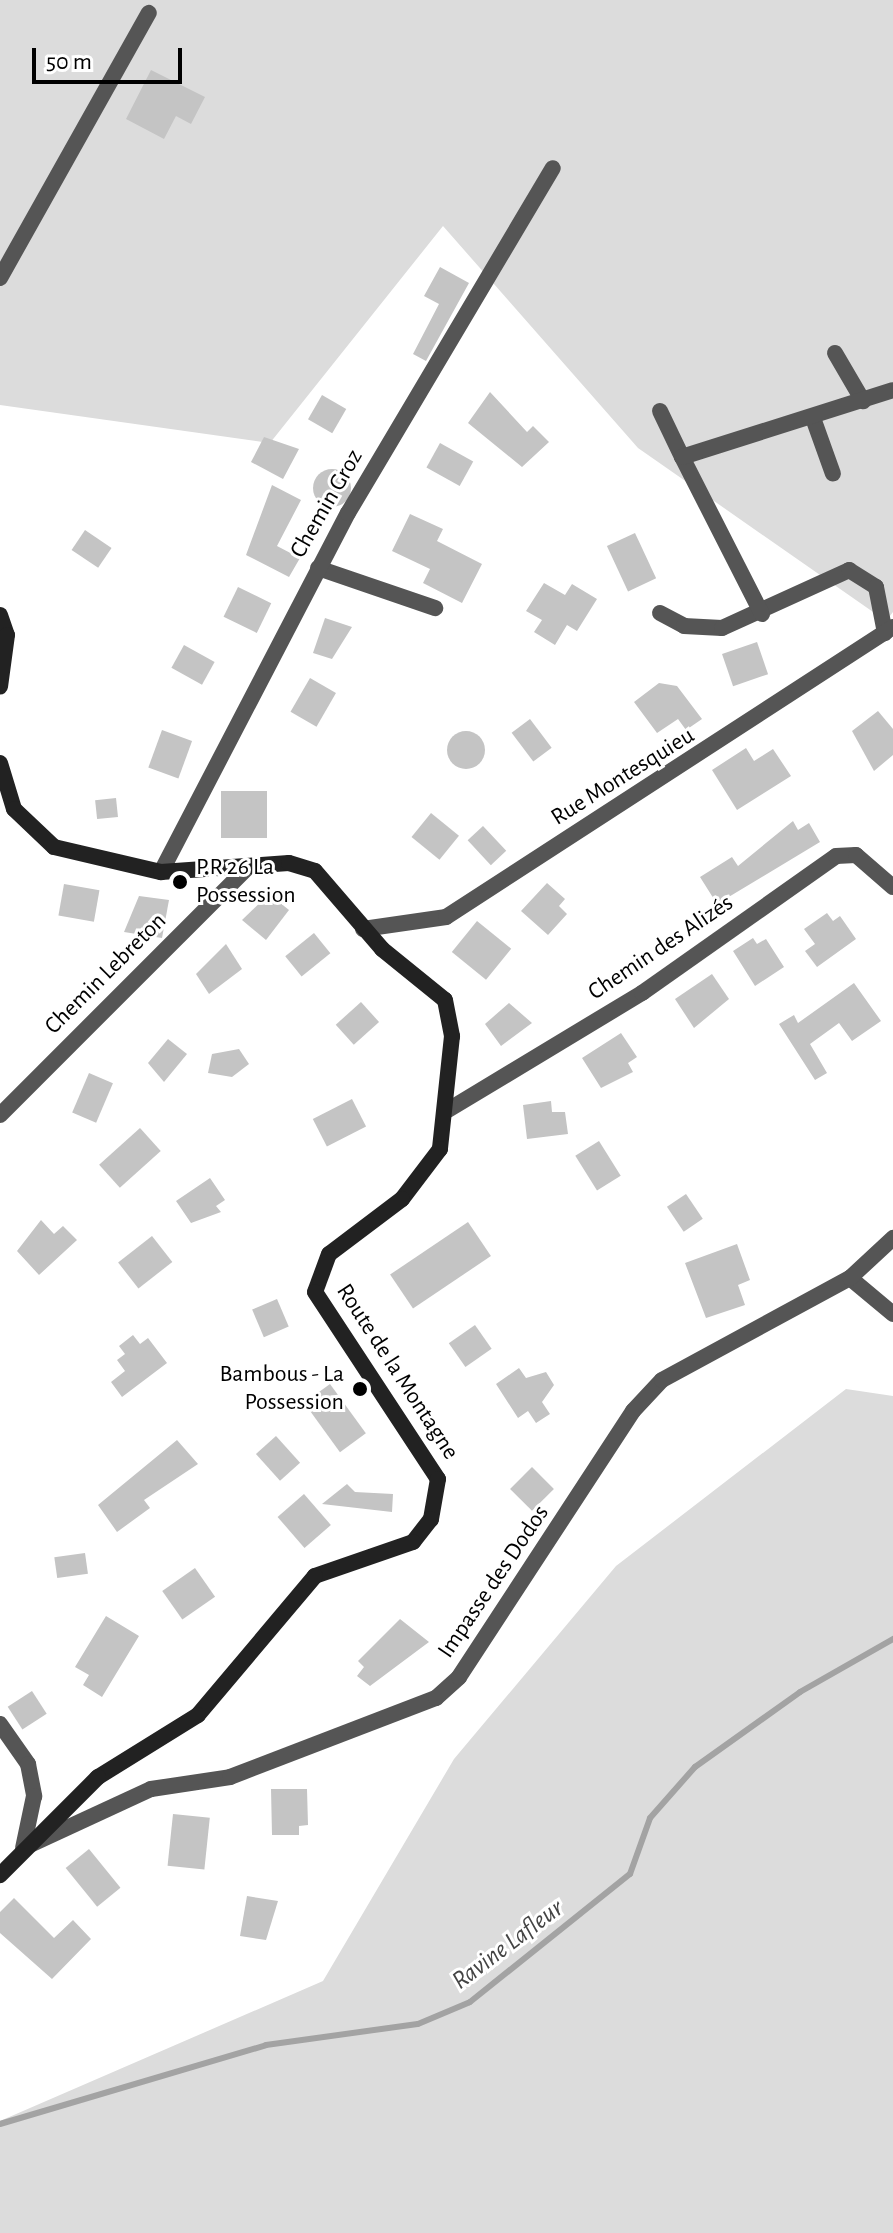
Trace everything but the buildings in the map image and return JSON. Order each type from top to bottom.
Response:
[{"type":"main road","points":[[0,615],[7,635],[0,687]]},
{"type":"main road","name":"Route de la Montagne","points":[[0,763],[14,809],[54,847],[161,872],[303,864],[334,887],[363,929],[445,1000],[452,1036],[448,1110],[428,1166],[402,1199],[329,1254],[315,1292],[438,1479],[431,1519],[413,1542],[315,1576],[198,1715],[98,1777],[23,1848],[0,1875]]},
{"type":"street","points":[[0,278],[149,13]]},
{"type":"street","name":"Chemin Groz","points":[[161,872],[318,568],[553,168]]},
{"type":"street","points":[[835,353],[863,401]]},
{"type":"street","points":[[682,457],[813,418],[893,390]]},
{"type":"street","points":[[660,411],[762,614]]},
{"type":"street","points":[[813,418],[833,474]]},
{"type":"street","points":[[318,568],[435,608]]},
{"type":"street","points":[[660,613],[693,628],[722,628],[762,614],[849,570],[876,587],[889,630]]},
{"type":"street","name":"Rue Montesquieu","points":[[363,929],[446,917],[889,630]]},
{"type":"street","name":"Chemin des Alizés","points":[[448,1110],[642,993],[836,856],[856,855],[893,887]]},
{"type":"street","name":"Chemin Lebreton","points":[[0,1115],[247,868]]},
{"type":"street","name":"Impasse des Dodos","points":[[23,1848],[151,1789],[230,1777],[436,1698],[459,1677],[633,1411],[662,1380],[850,1278],[893,1238]]},
{"type":"street","points":[[850,1278],[893,1314]]},
{"type":"street","points":[[0,1724],[28,1764],[34,1796],[23,1848]]},
{"type":"shaded area","points":[[0,0],[893,0],[893,612],[886,621],[638,448],[443,226],[270,443],[0,405]]},
{"type":"shaded area","points":[[846,1389],[893,1396],[893,2233],[0,2233],[0,2121],[323,1981],[454,1759],[616,1566]]},
{"type":"waterway","name":"Ravine Lafleur","points":[[0,2124],[266,2045],[418,2024],[470,2002],[630,1874],[650,1818],[695,1767],[800,1692],[893,1639]]},
{"type":"place","name":"P.R 26 La Possession","points":[[180,882]]},
{"type":"place","name":"Bambous - La Possession","points":[[360,1389]]}]
